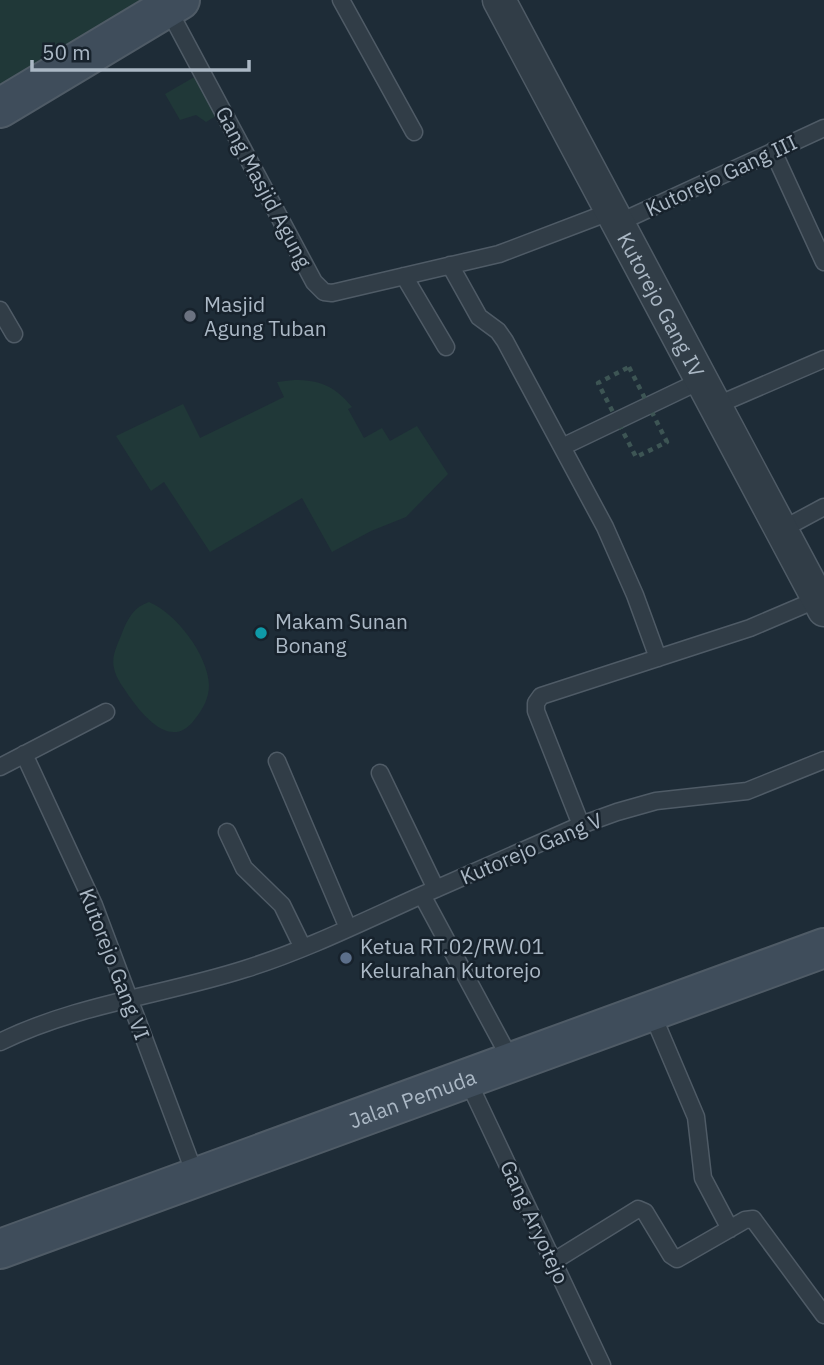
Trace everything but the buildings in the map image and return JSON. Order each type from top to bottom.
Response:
[{"type":"main road","points":[[0,108],[174,4]]},
{"type":"main road","name":"Jalan Pemuda","points":[[0,1249],[824,948]]},
{"type":"street","name":"Kutorejo Gang IV","points":[[499,0],[821,604]]},
{"type":"lane","points":[[341,0],[414,132]]},
{"type":"lane","name":"Gang Masjid Agung","points":[[174,4],[318,288],[332,293],[450,265]]},
{"type":"lane","name":"Kutorejo Gang III","points":[[450,265],[517,248],[615,217],[824,128]]},
{"type":"lane","points":[[773,151],[824,262]]},
{"type":"lane","points":[[450,265],[479,317],[505,341],[606,527],[635,595],[657,658]]},
{"type":"lane","points":[[404,276],[446,347]]},
{"type":"lane","points":[[0,310],[14,334]]},
{"type":"lane","points":[[562,447],[649,405],[708,393],[824,359]]},
{"type":"lane","points":[[781,530],[824,507]]},
{"type":"lane","points":[[581,825],[536,711],[536,703],[541,696],[821,604]]},
{"type":"lane","points":[[0,767],[106,712]]},
{"type":"lane","name":"Kutorejo Gang VI","points":[[24,754],[94,905],[195,1177]]},
{"type":"lane","name":"Kutorejo Gang V","points":[[0,1042],[39,1025],[246,969],[303,948],[581,825],[656,801],[747,790],[824,760]]},
{"type":"lane","points":[[277,761],[348,928]]},
{"type":"lane","points":[[380,773],[429,892],[512,1062]]},
{"type":"lane","points":[[227,832],[242,864],[282,905],[303,948]]},
{"type":"lane","points":[[651,1011],[696,1117],[704,1178],[730,1229]]},
{"type":"lane","name":"Gang Aryotejo","points":[[467,1079],[602,1365]]},
{"type":"lane","points":[[554,1261],[638,1209],[645,1212],[674,1258],[685,1256],[745,1220],[755,1220],[824,1315]]},
{"type":"path","points":[[629,367],[667,442],[636,457],[618,420],[598,383],[629,367]]},
{"type":"green space","points":[[0,0],[164,0],[0,97]]},
{"type":"green space","points":[[196,76],[216,116],[206,122],[196,115],[180,120],[165,94]]},
{"type":"green space","points":[[312,381],[333,389],[352,407],[348,409],[364,438],[382,428],[390,441],[417,426],[448,474],[406,517],[371,531],[332,552],[302,498],[210,552],[164,482],[151,491],[116,436],[183,404],[200,438],[284,397],[277,382]]},
{"type":"green space","points":[[149,602],[170,615],[189,636],[207,673],[209,690],[203,707],[186,728],[177,732],[159,727],[142,713],[120,683],[114,668],[115,650],[127,623],[135,610]]},
{"type":"place","name":"Masjid Agung Tuban","points":[[190,316]]},
{"type":"place","name":"Makam Sunan Bonang","points":[[261,633]]},
{"type":"place","name":"Ketua RT.02/RW.01 Kelurahan Kutorejo","points":[[346,958]]}]
